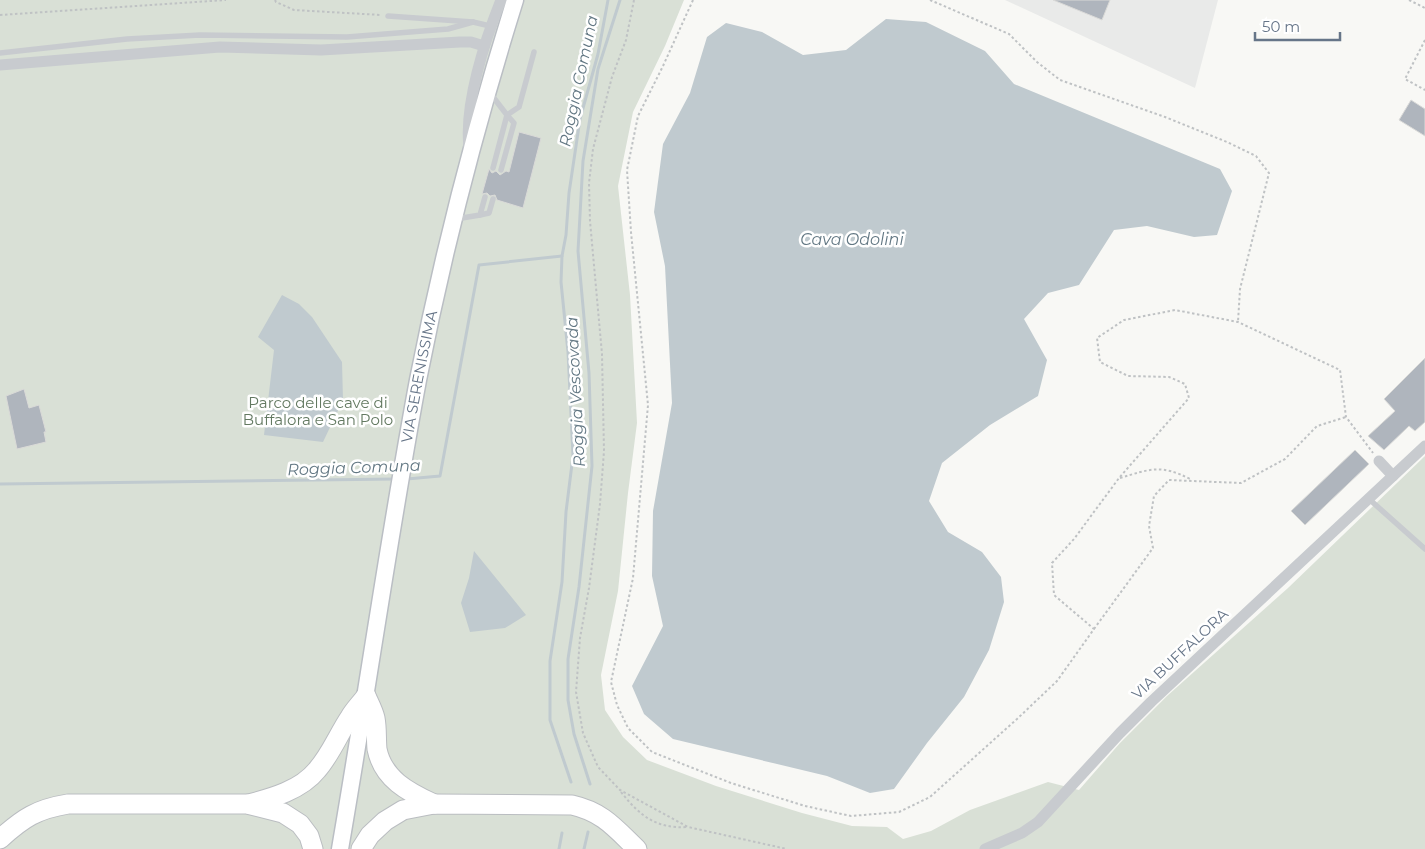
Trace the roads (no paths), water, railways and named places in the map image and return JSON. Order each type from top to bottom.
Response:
[{"type":"highway","points":[[366,696],[375,719],[378,751],[385,767],[394,781],[408,792],[434,804]]},
{"type":"highway","points":[[0,839],[16,825],[46,808],[68,804],[247,804],[273,798],[295,788],[316,772],[335,745],[350,717],[366,696]]},
{"type":"highway","points":[[247,804],[283,813],[300,824],[309,836],[313,849]]},
{"type":"highway","points":[[361,849],[370,835],[384,821],[403,810],[434,804],[572,805],[589,809],[606,819],[637,849]]},
{"type":"highway","points":[[2,849],[16,825]]},
{"type":"highway","points":[[617,830],[625,849]]},
{"type":"main road","name":"VIA SERENISSIMA","points":[[340,849],[417,388],[436,296],[470,154],[515,0]]},
{"type":"street","points":[[470,154],[468,138],[469,116],[484,46],[501,0]]},
{"type":"street","points":[[0,65],[220,47],[321,50],[460,42],[471,42],[484,46]]},
{"type":"street","name":"VIA BUFFALORA","points":[[985,849],[1022,833],[1038,822],[1151,702],[1425,446]]},
{"type":"street","points":[[1379,461],[1394,476]]},
{"type":"lane","points":[[388,16],[473,22],[490,26]]},
{"type":"lane","points":[[0,53],[127,39],[200,35],[347,37],[448,30],[473,22]]},
{"type":"lane","points":[[493,168],[507,115],[519,107],[534,52]]},
{"type":"lane","points":[[488,91],[514,123],[501,170]]},
{"type":"lane","points":[[480,215],[485,197]]},
{"type":"lane","points":[[454,220],[489,213],[493,199]]},
{"type":"lane","points":[[1369,499],[1425,549]]},
{"type":"water","name":"Cava Odolini","points":[[886,19],[926,22],[985,51],[1014,84],[1220,169],[1232,191],[1217,235],[1194,237],[1147,226],[1114,230],[1079,285],[1048,293],[1024,319],[1047,360],[1038,396],[990,425],[942,463],[929,501],[948,532],[982,552],[1001,577],[1004,602],[989,650],[964,697],[927,743],[894,789],[870,793],[827,776],[673,739],[644,714],[632,686],[663,626],[652,576],[653,511],[672,403],[665,266],[654,212],[663,144],[690,93],[707,37],[726,23],[762,32],[803,55],[846,50]]},
{"type":"water","points":[[282,295],[299,304],[312,317],[342,362],[343,400],[323,442],[264,435],[274,350],[258,337]]},
{"type":"water","points":[[474,551],[526,615],[505,628],[470,632],[461,603],[469,578]]},
{"type":"waterway","name":"Roggia Comuna","points":[[571,782],[550,720],[550,661],[562,582],[566,512],[573,456],[568,352],[561,282],[562,256],[580,119],[598,54],[608,0]]},
{"type":"waterway","name":"Roggia Vescovada","points":[[590,784],[574,734],[568,700],[568,659],[579,587],[592,466],[589,373],[578,251],[583,161],[598,69],[620,0]]},
{"type":"waterway","name":"Roggia Comuna","points":[[407,479],[440,476],[479,265],[562,256]]},
{"type":"waterway","name":"Roggia Comuna","points":[[0,484],[396,479]]},
{"type":"waterway","name":"Roggia Vescovada","points":[[584,849],[588,832]]},
{"type":"waterway","name":"Roggia Comuna","points":[[559,849],[562,833]]},
{"type":"park label","name":"Parco delle cave di Buffalora e San Polo","points":[[318,412]]}]
